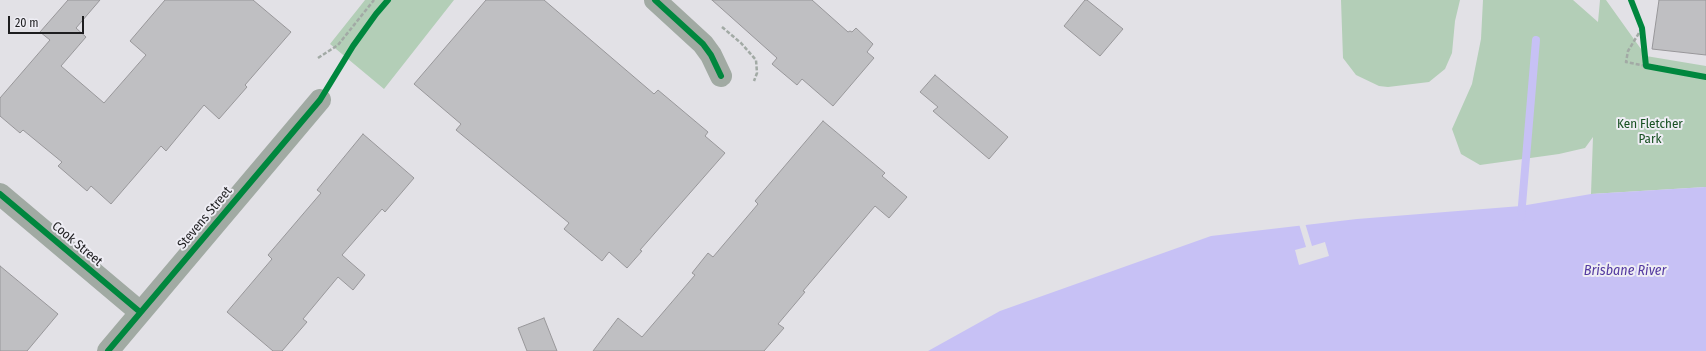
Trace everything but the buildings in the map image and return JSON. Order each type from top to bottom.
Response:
[{"type":"street","points":[[655,0],[703,44],[711,55],[721,76]]},
{"type":"street","name":"Stevens Street","points":[[108,351],[320,100]]},
{"type":"street","name":"Cook Street","points":[[0,194],[140,312]]},
{"type":"path","points":[[318,58],[338,45],[374,0]]},
{"type":"path","points":[[1641,25],[1643,41]]},
{"type":"path","points":[[1641,25],[1628,51],[1626,62],[1646,64],[1653,67]]},
{"type":"green space","points":[[365,0],[454,0],[384,89],[330,44]]},
{"type":"green space","points":[[1341,0],[1460,0],[1455,21],[1452,53],[1445,69],[1429,82],[1388,87],[1379,86],[1356,75],[1343,58]]},
{"type":"green space","name":"Ken Fletcher Park","points":[[1483,0],[1573,0],[1598,22],[1600,0],[1606,0],[1646,56],[1706,66],[1706,187],[1591,194],[1593,137],[1585,148],[1559,154],[1480,165],[1461,154],[1452,129],[1472,84],[1481,39]]},
{"type":"water","name":"Brisbane River","points":[[1706,187],[1706,351],[928,351],[1000,311],[1211,236],[1357,219],[1521,206],[1591,194]]},
{"type":"pier","points":[[1305,223],[1312,246],[1325,242],[1329,256],[1299,265],[1295,250],[1306,247],[1299,224]]},
{"type":"waterway","points":[[1521,217],[1536,40]]},
{"type":"cycle path","points":[[108,351],[320,100],[353,46],[388,0]]},
{"type":"cycle path","points":[[655,0],[703,44],[711,55],[721,76]]},
{"type":"cycle path","points":[[1631,0],[1642,28],[1646,66],[1706,77]]},
{"type":"cycle path","points":[[0,194],[140,312]]}]
